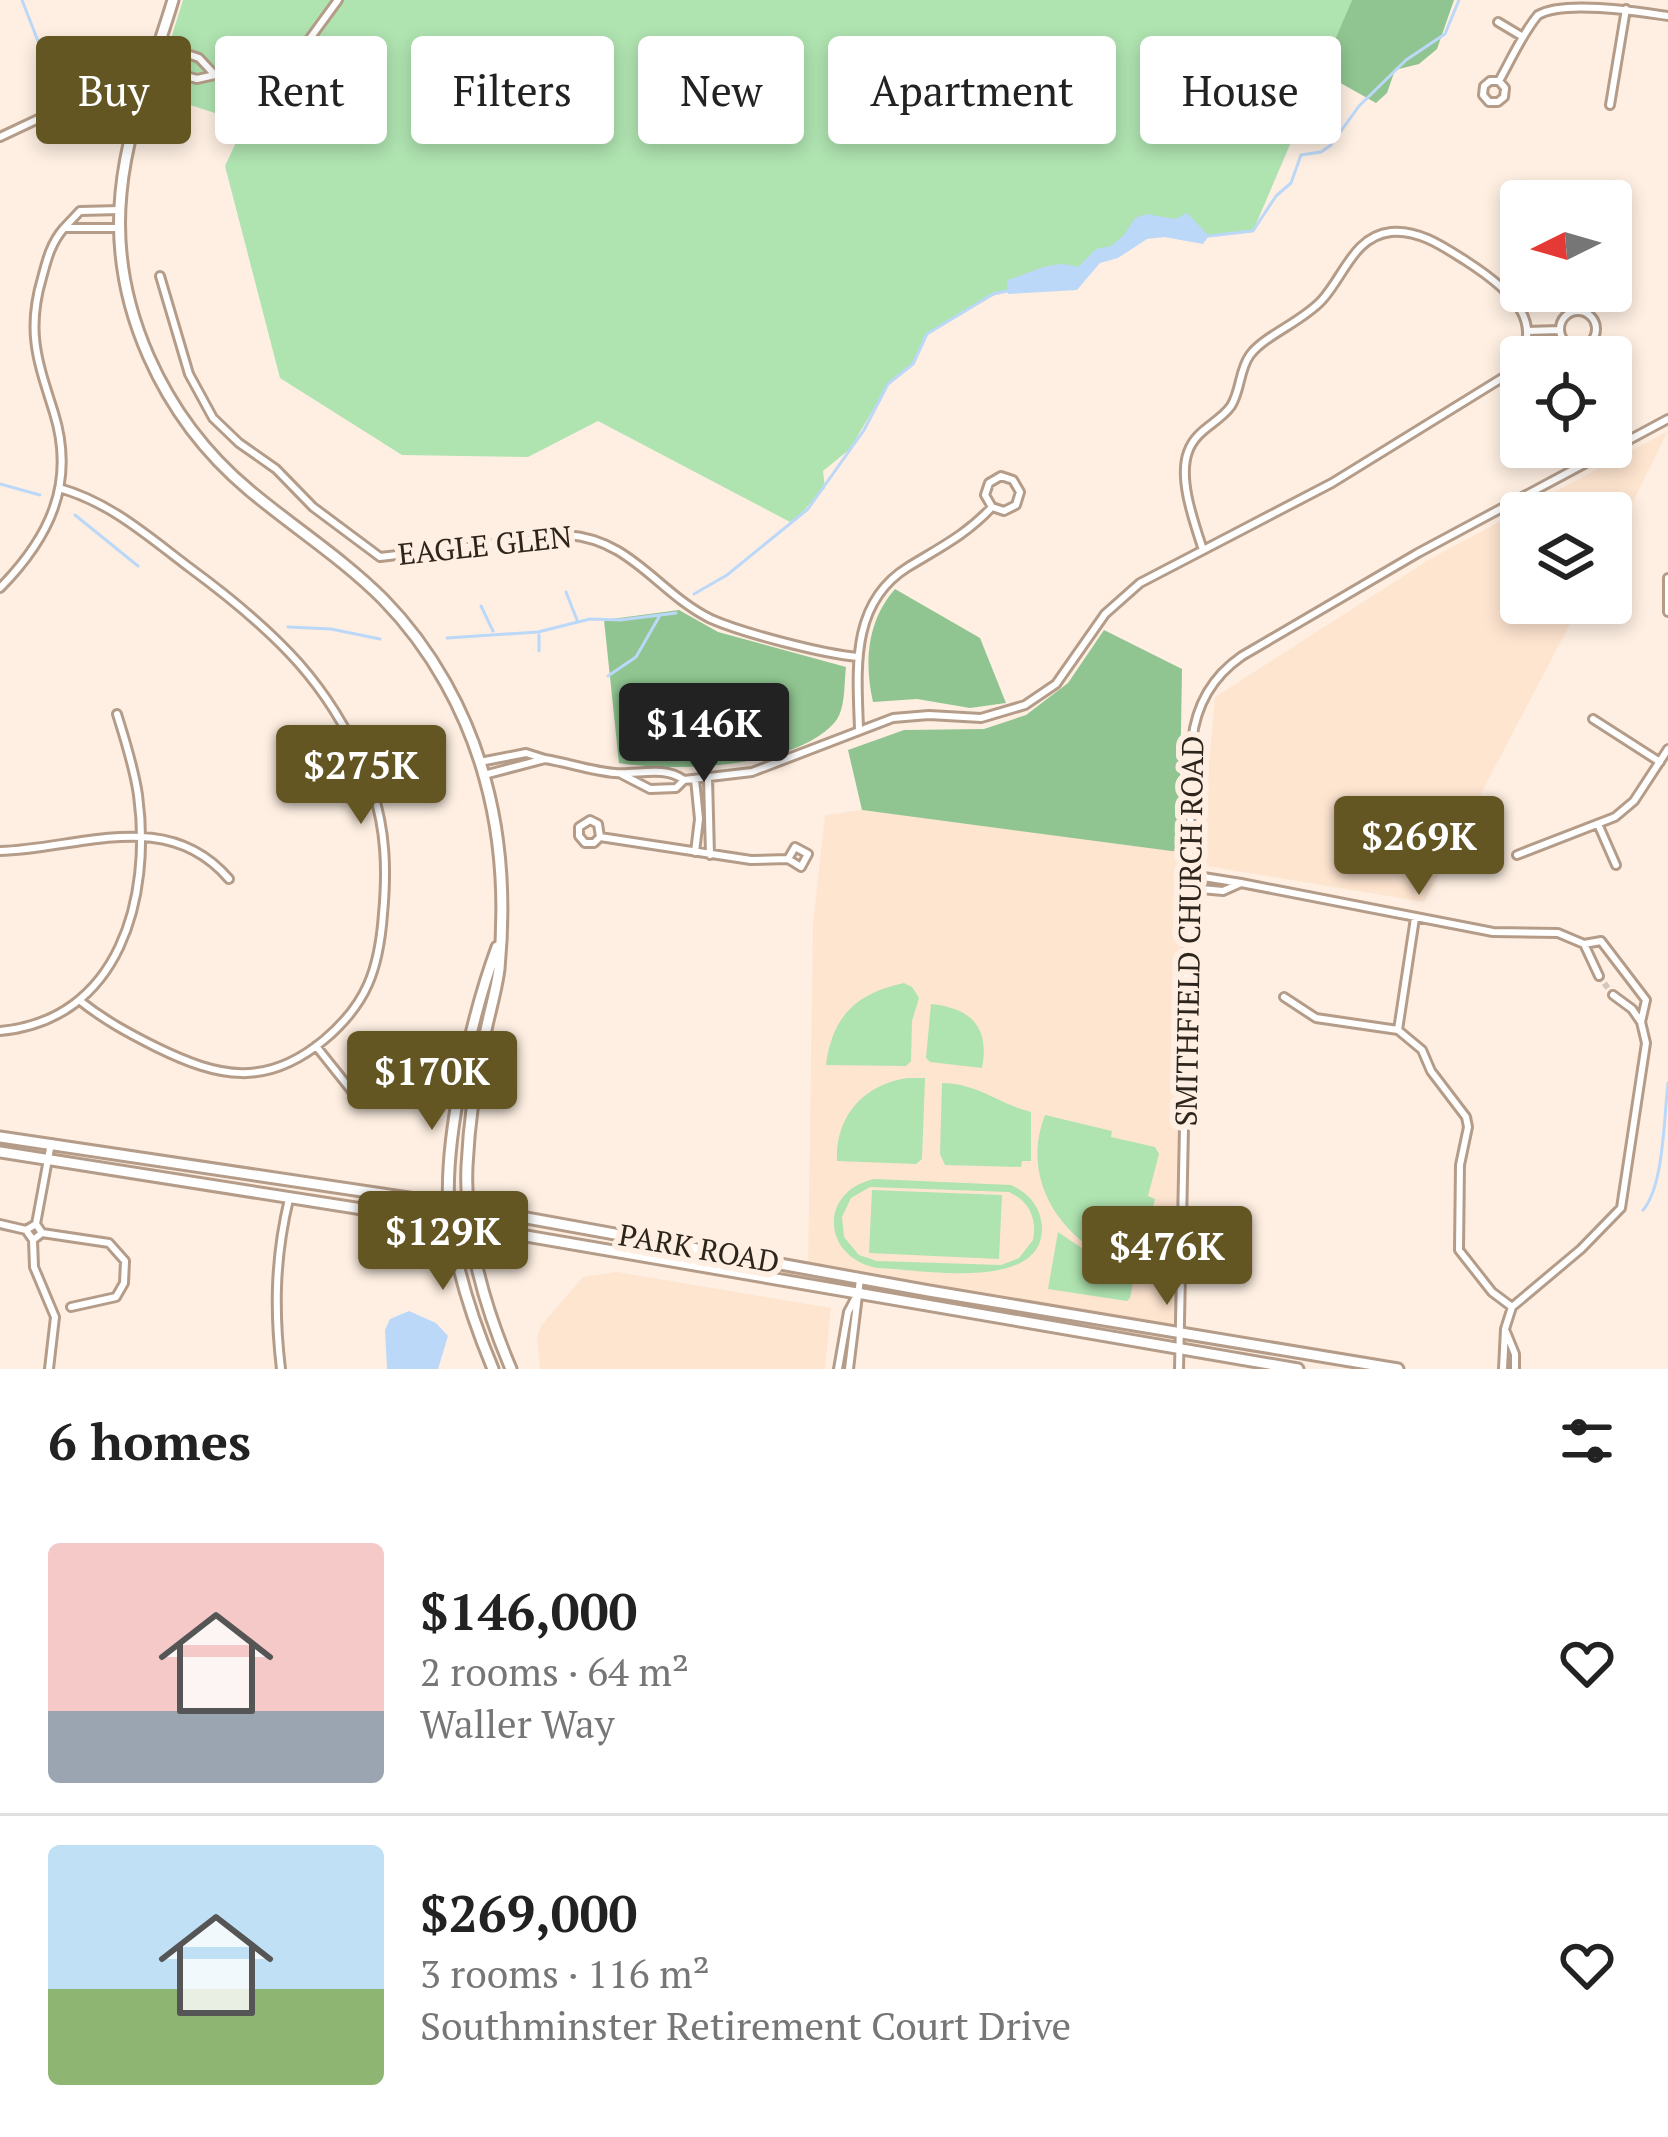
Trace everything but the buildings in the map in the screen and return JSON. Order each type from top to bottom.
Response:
[{"type":"main road","points":[[162,36],[173,0]]},
{"type":"main road","points":[[128,144],[120,210],[124,277],[141,339],[185,422],[238,480],[346,565],[389,606],[454,698],[480,762],[494,813],[500,862],[499,968],[475,1093],[468,1208],[482,1290],[511,1369]]},
{"type":"main road","points":[[493,1369],[473,1320],[449,1204],[460,1096],[498,942]]},
{"type":"main road","name":"PARK ROAD","points":[[0,1137],[449,1204],[1398,1369]]},
{"type":"main road","name":"PARK ROAD","points":[[0,1152],[451,1223],[1298,1369]]},
{"type":"street","points":[[191,77],[254,75],[303,48],[338,0]]},
{"type":"street","points":[[1499,81],[1539,15],[1554,4],[1576,1],[1668,16]]},
{"type":"street","points":[[1610,105],[1626,9]]},
{"type":"street","points":[[1498,22],[1523,38]]},
{"type":"street","points":[[191,55],[214,75]]},
{"type":"street","points":[[0,137],[36,120]]},
{"type":"street","points":[[0,588],[34,552],[54,511],[59,488],[58,428],[37,363],[33,325],[49,253],[80,212],[120,210]]},
{"type":"street","points":[[64,228],[120,228]]},
{"type":"street","points":[[621,774],[650,789],[676,788],[684,780],[752,772],[860,729],[911,716],[997,716],[1032,701],[1056,684],[1092,630],[1120,599],[1159,571],[1203,550],[1348,474],[1507,375],[1522,352],[1527,331],[1513,297],[1453,253],[1406,232],[1386,232],[1368,240],[1311,311],[1249,356],[1231,406],[1190,446],[1186,478],[1203,550]]},
{"type":"street","name":"EAGLE GLEN","points":[[160,276],[189,374],[214,418],[313,507],[380,557],[567,535],[594,537],[714,620],[858,657]]},
{"type":"street","points":[[1576,311],[1589,315],[1595,328],[1591,340],[1579,347],[1566,343],[1560,330],[1564,317],[1576,311]]},
{"type":"street","points":[[1527,331],[1560,330]]},
{"type":"street","name":"SMITHFIELD CHURCH ROAD","points":[[1179,1369],[1193,731],[1203,701],[1222,673],[1242,656],[1668,418]]},
{"type":"street","points":[[1000,476],[1013,480],[1020,492],[1016,505],[1004,511],[992,507],[985,496],[989,483],[1000,476]]},
{"type":"street","points":[[59,488],[100,502],[254,615],[313,680],[359,759],[383,833],[386,883],[380,953],[362,1002],[316,1046],[269,1071],[218,1072],[184,1061],[113,1026],[79,1000]]},
{"type":"street","points":[[860,729],[858,657],[867,612],[884,587],[909,566],[946,548],[992,507]]},
{"type":"street","points":[[1668,578],[1668,612]]},
{"type":"street","points":[[0,1031],[38,1023],[79,1000],[111,964],[128,930],[140,838],[136,781],[117,713]]},
{"type":"street","points":[[1593,719],[1660,762]]},
{"type":"street","points":[[1517,855],[1625,810],[1668,748]]},
{"type":"street","points":[[480,762],[526,753],[621,774],[677,774],[684,780]]},
{"type":"street","points":[[484,775],[545,759]]},
{"type":"street","points":[[708,778],[710,855]]},
{"type":"street","points":[[695,779],[699,819],[695,852]]},
{"type":"street","points":[[1598,824],[1616,865]]},
{"type":"street","points":[[600,837],[710,855],[775,862],[788,859]]},
{"type":"street","points":[[0,850],[93,838],[172,840],[190,846],[229,879]]},
{"type":"street","points":[[1190,875],[1354,902],[1492,932],[1558,933],[1585,944],[1601,941],[1646,1000],[1641,1022],[1646,1043],[1622,1208],[1581,1250],[1512,1307],[1504,1329],[1503,1369]]},
{"type":"street","points":[[1190,888],[1223,891],[1241,883]]},
{"type":"street","points":[[1398,1030],[1415,918]]},
{"type":"street","points":[[1585,944],[1600,976]]},
{"type":"street","points":[[1612,995],[1641,1022]]},
{"type":"street","points":[[1284,997],[1316,1018],[1398,1030],[1422,1050],[1430,1071],[1466,1117],[1468,1127],[1460,1165],[1460,1250],[1492,1292],[1512,1307]]},
{"type":"street","points":[[316,1046],[355,1095]]},
{"type":"street","points":[[51,1143],[36,1224],[42,1233],[109,1244],[124,1261],[124,1282],[116,1297],[71,1307]]},
{"type":"street","points":[[281,1369],[275,1287],[290,1199]]},
{"type":"street","points":[[0,1224],[26,1230],[33,1240],[34,1267],[56,1317],[49,1369]]},
{"type":"street","points":[[26,1230],[36,1224]]},
{"type":"street","points":[[33,1240],[42,1233]]},
{"type":"street","points":[[849,1369],[860,1279]]},
{"type":"street","points":[[838,1369],[848,1312],[858,1294]]},
{"type":"street","points":[[1504,1329],[1515,1354],[1515,1369]]},
{"type":"shaded area","points":[[1668,431],[1632,504],[1632,492],[1555,492],[1599,468],[1632,468],[1632,450]]},
{"type":"shaded area","points":[[1500,521],[1500,624],[1570,624],[1424,902],[1200,865],[1215,697],[1430,559]]},
{"type":"shaded area","points":[[862,810],[1187,852],[1180,1329],[808,1266],[813,924],[825,815]]},
{"type":"shaded area","points":[[617,1272],[831,1308],[825,1369],[540,1369],[537,1337],[541,1326],[583,1277]]},
{"type":"green space","points":[[183,0],[1352,0],[1337,36],[1140,36],[1140,144],[1290,144],[1253,231],[1209,236],[1198,242],[1153,229],[1092,264],[1075,286],[1000,292],[927,334],[913,364],[888,384],[850,449],[823,471],[825,488],[792,523],[598,421],[528,457],[402,455],[280,378],[225,166],[235,144],[387,144],[387,36],[215,36],[215,113],[191,105],[191,36],[172,36]]},
{"type":"green space","points":[[1352,0],[1454,0],[1437,49],[1419,64],[1395,70],[1387,93],[1376,103],[1341,83],[1341,36],[1336,36]]},
{"type":"green space","points":[[895,589],[980,638],[1006,703],[970,708],[917,699],[873,702],[870,642],[878,615]]},
{"type":"green space","points":[[679,610],[718,632],[846,667],[839,717],[816,738],[763,758],[701,766],[619,763],[604,620]]},
{"type":"green space","points":[[1104,630],[1182,669],[1179,852],[862,810],[848,750],[904,730],[984,729],[1026,715],[1068,683]]},
{"type":"green space","points":[[904,983],[919,998],[912,1021],[911,1061],[906,1066],[826,1065],[834,1033],[849,1010],[872,993]]},
{"type":"green space","points":[[931,1004],[957,1010],[974,1022],[983,1041],[982,1068],[926,1058]]},
{"type":"green space","points":[[925,1078],[922,1159],[916,1164],[837,1161],[841,1130],[855,1105],[878,1087]]},
{"type":"green space","points":[[942,1083],[966,1086],[1031,1112],[1031,1161],[1022,1161],[1021,1167],[945,1165],[940,1154]]},
{"type":"green space","points":[[1045,1115],[1155,1147],[1159,1154],[1148,1196],[1155,1199],[1139,1268],[1092,1248],[1056,1213],[1038,1167]]},
{"type":"green space","points":[[874,1179],[1011,1185],[1037,1208],[1042,1229],[1036,1249],[1022,1262],[1000,1270],[947,1273],[877,1268],[859,1262],[837,1238],[836,1210],[856,1186]],"holes":[[[870,1187],[1009,1192],[1026,1205],[1034,1232],[1019,1258],[1001,1265],[877,1261],[859,1255],[844,1237],[842,1217],[851,1198]]]},
{"type":"green space","points":[[872,1190],[1002,1195],[999,1259],[869,1253]]},
{"type":"green space","points":[[1058,1232],[1089,1253],[1100,1269],[1108,1266],[1135,1272],[1130,1298],[1048,1289]]},
{"type":"water","points":[[1187,213],[1209,236],[1203,244],[1147,239],[1118,258],[1100,263],[1077,290],[1008,294],[1007,280],[1051,265],[1078,267],[1096,249],[1111,246],[1124,235],[1135,218],[1147,214],[1175,219]]},
{"type":"water","points":[[409,1311],[436,1323],[448,1336],[438,1369],[387,1369],[385,1330],[390,1319]]},
{"type":"waterway","points":[[22,0],[36,36]]},
{"type":"waterway","points":[[1209,236],[1253,231],[1276,196],[1291,183],[1301,155],[1331,145],[1359,106],[1406,60],[1445,34],[1459,0]]},
{"type":"waterway","points":[[694,594],[727,575],[808,509],[864,430],[888,384],[913,364],[927,334],[993,294],[1008,291]]},
{"type":"waterway","points":[[0,484],[40,495]]},
{"type":"waterway","points":[[75,515],[138,566]]},
{"type":"waterway","points":[[566,592],[577,620]]},
{"type":"waterway","points":[[481,606],[493,631]]},
{"type":"waterway","points":[[447,638],[538,632],[590,619],[676,613]]},
{"type":"waterway","points":[[608,676],[636,657],[659,617]]},
{"type":"waterway","points":[[288,627],[380,639]]},
{"type":"waterway","points":[[539,635],[539,651]]},
{"type":"waterway","points":[[1643,1210],[1659,1168],[1668,1083]]},
{"type":"tunnel","points":[[1599,976],[1613,995]]}]
